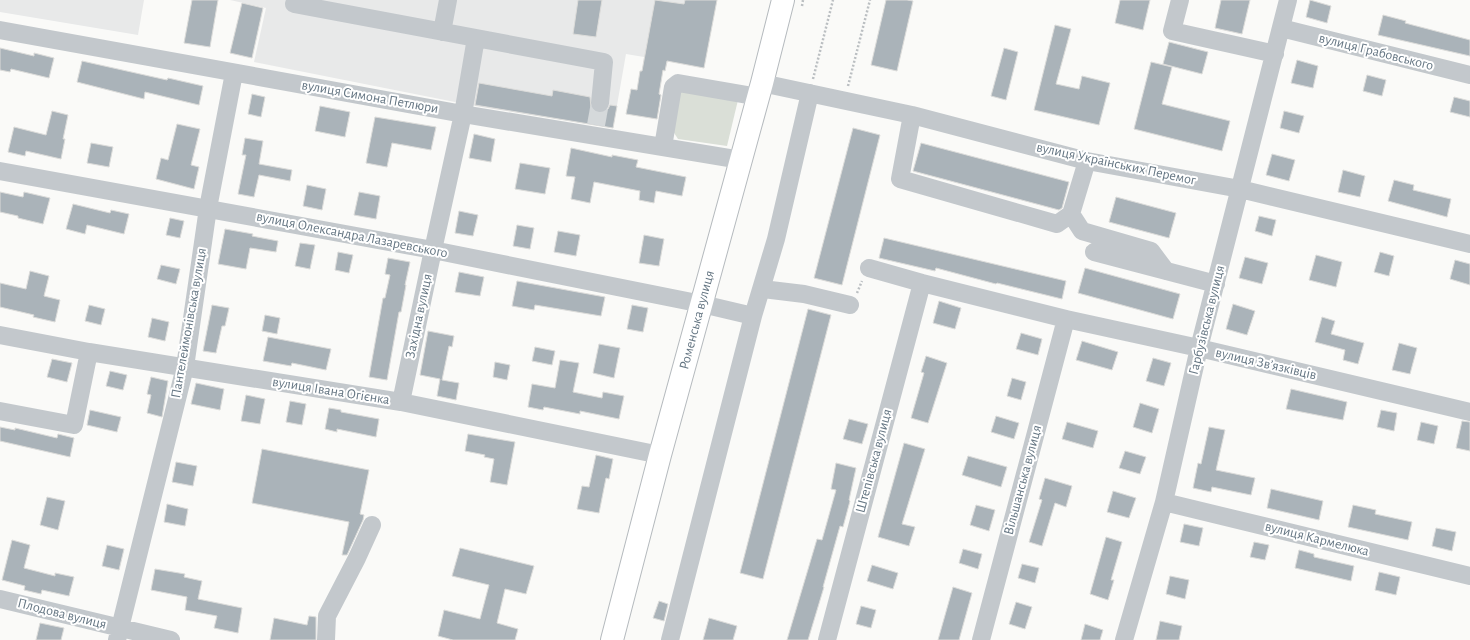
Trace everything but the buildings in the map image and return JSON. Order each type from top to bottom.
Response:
[{"type":"main road","name":"Роменська вулиця","points":[[612,640],[660,455],[761,90],[783,0]]},
{"type":"street","points":[[442,32],[448,0]]},
{"type":"street","points":[[1180,0],[1172,31],[1275,54]]},
{"type":"street","name":"Гарбузівська вулиця","points":[[1124,640],[1164,502],[1199,348],[1288,0]]},
{"type":"street","points":[[294,4],[604,62],[600,103]]},
{"type":"street","name":"вулиця Грабовського","points":[[1282,28],[1470,75]]},
{"type":"street","name":"вулиця Симона Петлюри","points":[[0,30],[463,114],[595,130],[663,147],[741,160]]},
{"type":"street","name":"Західна вулиця","points":[[401,402],[463,114],[476,38]]},
{"type":"street","name":"Пантелеймонівська вулиця","points":[[118,634],[185,367],[208,208],[234,73]]},
{"type":"street","name":"вулиця Українських Перемог","points":[[663,147],[673,87],[678,83],[810,93],[912,115],[1087,161],[1240,189],[1470,244]]},
{"type":"street","points":[[670,640],[753,316],[776,239],[810,93]]},
{"type":"street","points":[[912,115],[900,179],[1057,224],[1071,214],[1087,161]]},
{"type":"street","name":"вулиця Олександра Лазаревського","points":[[0,171],[433,250],[702,304],[753,316]]},
{"type":"street","points":[[1071,214],[1082,231],[1150,251],[1166,270]]},
{"type":"street","points":[[1094,252],[1216,284]]},
{"type":"street","name":"вулиця Звʼязківців","points":[[869,268],[922,283],[1066,319],[1199,348],[1470,412]]},
{"type":"street","name":"Штепівська вулиця","points":[[827,640],[922,283]]},
{"type":"street","points":[[762,288],[804,294],[850,306]]},
{"type":"street","name":"Вільшанська вулиця","points":[[981,640],[1066,319]]},
{"type":"street","name":"вулиця Івана Огієнка","points":[[0,335],[89,352],[401,402],[660,455]]},
{"type":"street","points":[[0,411],[74,425],[89,352]]},
{"type":"street","name":"вулиця Кармелюка","points":[[1164,502],[1470,576]]},
{"type":"street","points":[[326,640],[327,616],[358,558],[372,525]]},
{"type":"street","name":"Плодова вулиця","points":[[0,599],[118,634],[171,640]]},
{"type":"path","points":[[810,93],[833,0]]},
{"type":"path","points":[[844,100],[870,0]]},
{"type":"path","points":[[850,306],[869,268]]},
{"type":"shaded area","points":[[0,0],[144,0],[138,35],[0,12]]},
{"type":"shaded area","points":[[230,0],[717,0],[704,68],[668,61],[665,71],[643,67],[644,57],[626,54],[613,128],[475,106],[254,62],[266,8]]},
{"type":"shaded area","points":[[680,91],[738,100],[727,146],[678,139],[671,128]]},
{"type":"tunnel","points":[[596,125],[600,103]]}]
